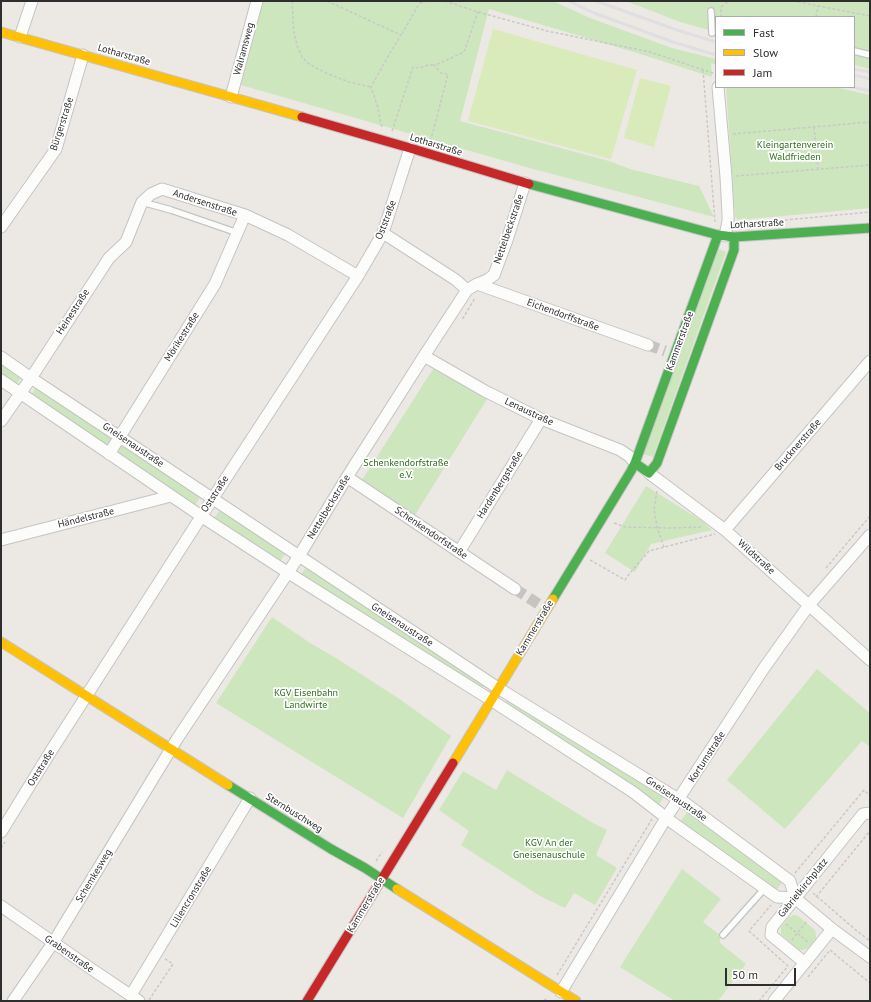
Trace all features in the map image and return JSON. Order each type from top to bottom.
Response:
[{"type":"street","points":[[20,37],[32,1]]},
{"type":"street","name":"Walramsweg","points":[[231,97],[257,1]]},
{"type":"street","name":"Lotharstraße","points":[[1,32],[410,148],[525,183],[726,236],[870,228]]},
{"type":"street","name":"Bürgerstraße","points":[[1,227],[56,149],[83,55]]},
{"type":"street","name":"Kammerstraße","points":[[307,1001],[635,463],[670,353],[726,236],[728,221],[726,177],[718,88]]},
{"type":"street","name":"Oststraße","points":[[1,832],[201,516],[358,276],[383,233],[410,148]]},
{"type":"street","name":"Nettelbeckstraße","points":[[172,749],[287,572],[299,556],[424,356],[474,289],[494,275],[525,183]]},
{"type":"street","name":"Andersenstraße","points":[[142,202],[151,194],[162,189],[244,215],[288,235],[358,276]]},
{"type":"street","name":"Heinestraße","points":[[1,421],[31,378],[109,258],[126,242],[142,202]]},
{"type":"street","name":"Mörikestraße","points":[[109,454],[215,284],[238,233],[244,215]]},
{"type":"street","name":"Eichendorffstraße","points":[[383,233],[456,280],[474,289],[648,345]]},
{"type":"street","name":"Kammerstraße","points":[[649,472],[657,463],[734,250],[726,236]]},
{"type":"street","name":"Lenaustraße","points":[[424,356],[485,391],[541,418],[620,450],[629,456],[635,463]]},
{"type":"street","name":"Gneisenaustraße","points":[[1,357],[212,499],[498,688],[679,799],[790,882],[795,898],[832,929],[870,957]]},
{"type":"street","name":"Brucknerstraße","points":[[721,532],[870,361]]},
{"type":"street","name":"Gneisenaustraße","points":[[1,380],[201,516],[633,792],[666,818],[777,897],[795,898]]},
{"type":"street","name":"Hardenbergstraße","points":[[459,552],[541,418]]},
{"type":"street","name":"Wildstraße","points":[[635,463],[649,472],[809,605],[870,660]]},
{"type":"street","name":"Schenkendorfstraße","points":[[347,477],[515,589]]},
{"type":"street","name":"Händelstraße","points":[[1,540],[171,496]]},
{"type":"street","name":"Kortumstraße","points":[[561,992],[666,818],[764,668],[809,605],[868,542]]},
{"type":"street","name":"Sternbuschweg","points":[[1,642],[576,1001]]},
{"type":"street","name":"Schemkesweg","points":[[14,1001],[53,943],[172,749]]},
{"type":"street","name":"Liliencronstraße","points":[[135,998],[250,798]]},
{"type":"street","name":"Gabrielkirchplatz","points":[[805,963],[771,935],[772,927],[863,814],[870,813]]},
{"type":"street","name":"Grabenstraße","points":[[1,906],[135,998]]},
{"type":"street","points":[[774,1001],[832,929]]},
{"type":"lane","points":[[712,32],[713,15]]},
{"type":"lane","points":[[855,51],[870,55]]},
{"type":"lane","name":"Andersenstraße","points":[[142,202],[171,210],[238,233]]},
{"type":"lane","points":[[723,935],[765,887]]},
{"type":"path","points":[[292,1],[294,34],[298,48],[302,56],[309,64],[326,74],[349,82],[371,87]]},
{"type":"path","points":[[327,1],[402,35]]},
{"type":"path","points":[[389,142],[388,135],[381,125],[378,108],[371,87],[421,1]]},
{"type":"path","points":[[419,4],[428,1]]},
{"type":"path","points":[[445,1],[478,12],[547,31],[650,52],[715,74]]},
{"type":"path","points":[[721,16],[720,7],[729,1]]},
{"type":"path","points":[[793,1],[870,16]]},
{"type":"path","points":[[816,16],[818,6]]},
{"type":"path","points":[[389,142],[413,67],[420,68],[438,64],[464,52],[478,12]]},
{"type":"path","points":[[425,153],[433,132],[448,74],[441,73],[434,65]]},
{"type":"path","points":[[703,70],[715,222]]},
{"type":"path","points":[[723,135],[870,122]]},
{"type":"path","points":[[814,127],[818,169]]},
{"type":"path","points":[[726,177],[870,165]]},
{"type":"path","points":[[775,221],[870,212]]},
{"type":"path","points":[[458,319],[463,318],[474,289]]},
{"type":"path","points":[[613,522],[625,526],[670,528],[704,527]]},
{"type":"path","points":[[590,560],[624,580],[649,551],[721,532]]},
{"type":"path","points":[[816,897],[870,831]]},
{"type":"path","points":[[779,918],[817,948]]},
{"type":"path","points":[[803,918],[807,921]]},
{"type":"path","points":[[807,978],[830,950],[870,983]]},
{"type":"path","points":[[149,1001],[173,964],[160,955]]},
{"type":"green space","points":[[263,1],[553,1],[590,18],[672,48],[715,59],[715,65],[711,63],[712,77],[489,9],[460,121],[609,161],[630,169],[699,186],[714,217],[526,167],[241,85]]},
{"type":"green space","points":[[626,1],[870,1],[870,69],[855,65],[855,16],[715,16],[715,32],[680,22]]},
{"type":"green space","points":[[493,29],[637,70],[611,159],[468,121]]},
{"type":"green space","points":[[640,78],[671,86],[654,147],[624,138]]},
{"type":"green space","name":"Kleingartenverein Waldfrieden","points":[[726,88],[839,88],[870,95],[870,208],[739,220],[735,217]]},
{"type":"green space","points":[[716,248],[726,252],[653,457],[643,454]]},
{"type":"green space","points":[[1,361],[22,376],[16,385],[1,375]]},
{"type":"green space","name":"Schenkendorfstraße e.V.","points":[[433,369],[487,399],[415,515],[362,480]]},
{"type":"green space","points":[[36,387],[114,438],[108,447],[31,395]]},
{"type":"green space","points":[[121,443],[201,496],[194,507],[115,452]]},
{"type":"green space","points":[[646,486],[702,521],[712,530],[651,544],[635,572],[605,553]]},
{"type":"green space","points":[[221,509],[286,552],[279,563],[213,519]]},
{"type":"green space","points":[[307,566],[485,683],[481,690],[300,576]]},
{"type":"green space","name":"KGV Eisenbahn Landwirte","points":[[272,617],[310,643],[398,698],[451,736],[403,818],[216,703]]},
{"type":"green space","points":[[817,669],[870,713],[870,747],[862,741],[785,829],[727,780]]},
{"type":"green space","points":[[508,698],[665,795],[658,806],[504,704]]},
{"type":"green space","name":"KGV An der Gneisenauschule","points":[[507,770],[593,823],[607,830],[596,855],[617,868],[595,905],[574,893],[565,908],[540,896],[461,845],[469,831],[439,810],[463,771],[496,790]]},
{"type":"green space","points":[[688,811],[783,881],[776,891],[680,822]]},
{"type":"green space","points":[[682,869],[721,899],[703,922],[720,935],[720,943],[746,964],[718,1001],[675,1001],[620,967]]},
{"type":"green space","points":[[794,915],[798,916],[815,930],[816,939],[807,949],[799,950],[781,934],[781,927],[789,917]]},
{"type":"tunnel","points":[[648,345],[665,351]]},
{"type":"tunnel","points":[[515,589],[546,609]]},
{"type":"railway","points":[[569,1],[594,13],[673,42],[715,55]]},
{"type":"railway","points":[[596,1],[677,30],[715,42]]},
{"type":"railway","points":[[855,69],[870,72]]},
{"type":"railway","points":[[855,75],[870,79]]},
{"type":"railway","points":[[855,88],[870,91]]},
{"type":"traffic: fast","points":[[529,184],[718,235],[734,237],[870,228]]},
{"type":"traffic: fast","points":[[553,599],[635,463],[718,235]]},
{"type":"traffic: fast","points":[[635,463],[649,473],[657,463],[734,250],[734,237]]},
{"type":"traffic: fast","points":[[228,785],[397,889]]},
{"type":"traffic: slow","points":[[1,32],[302,117]]},
{"type":"traffic: slow","points":[[453,763],[553,599]]},
{"type":"traffic: slow","points":[[1,642],[228,785]]},
{"type":"traffic: slow","points":[[397,889],[576,1001]]},
{"type":"traffic: jam","points":[[302,117],[529,184]]},
{"type":"traffic: jam","points":[[307,1001],[453,763]]}]
